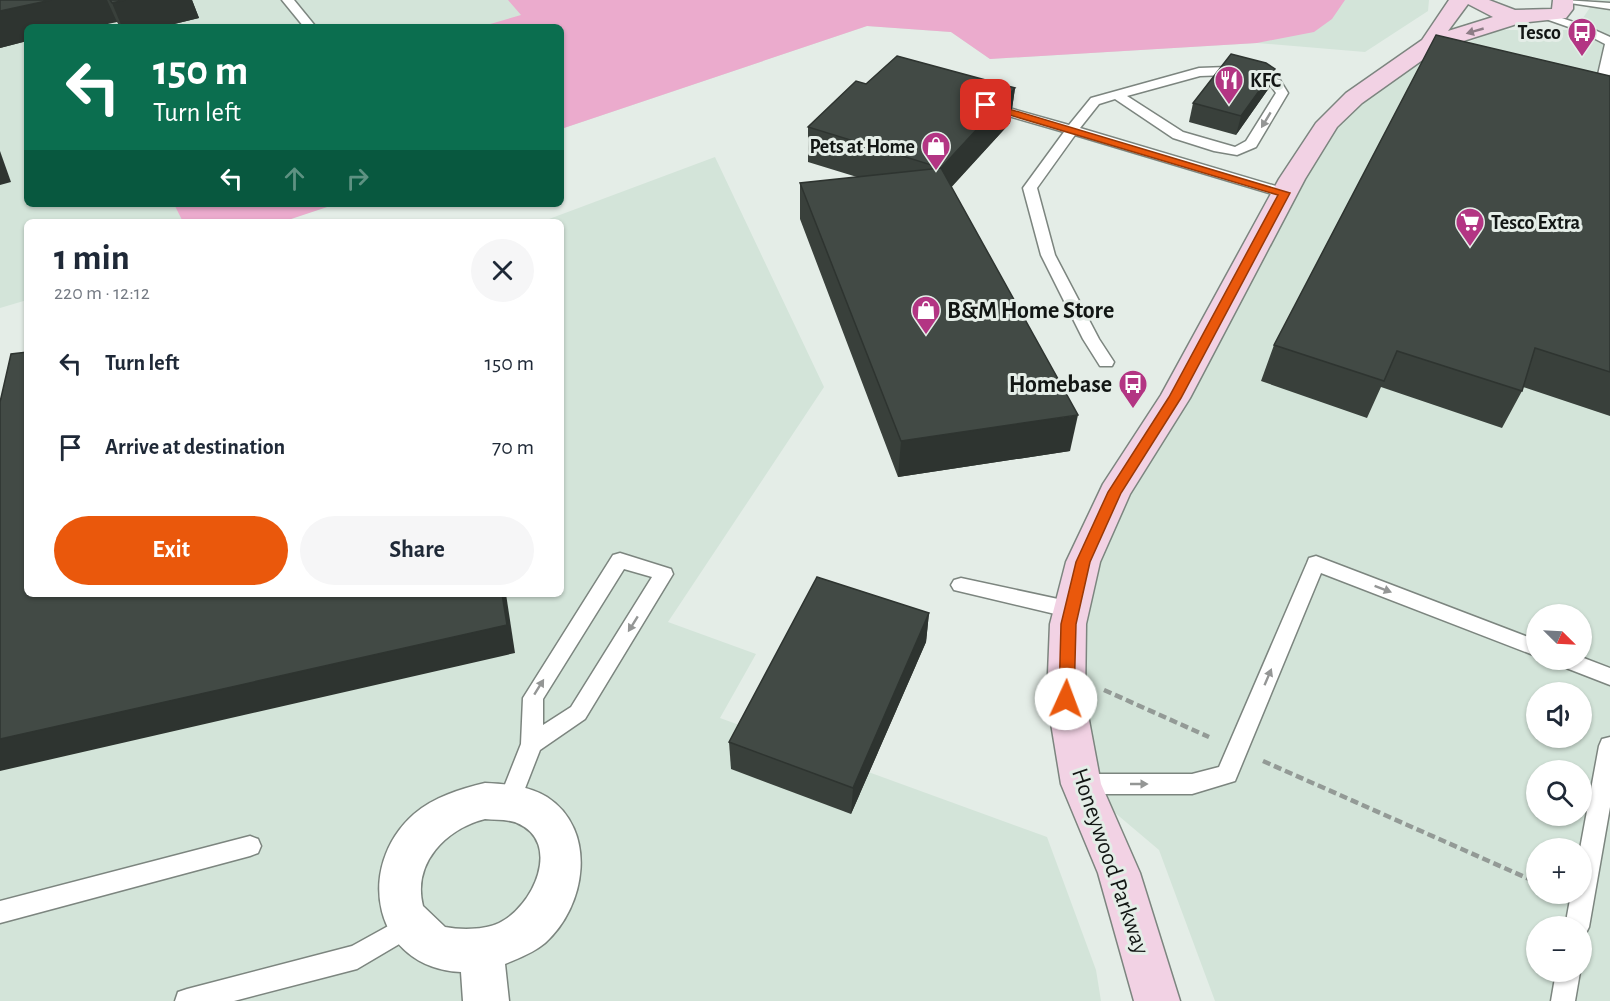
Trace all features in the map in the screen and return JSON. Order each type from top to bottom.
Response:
[{"type":"street","name":"Honeywood Parkway","points":[[1430,44],[1460,0]]},
{"type":"street","points":[[1475,0],[1487,8],[1520,16],[1559,14],[1563,9],[1563,0]]},
{"type":"street","name":"Honeywood Parkway","points":[[1158,1001],[1119,873],[1081,784],[1066,699],[1068,624],[1083,562],[1115,492],[1175,398],[1284,193],[1328,123],[1354,98],[1430,44],[1520,16]]},
{"type":"street","points":[[485,801],[509,802],[533,810],[550,826],[560,847],[561,873],[553,899],[535,922],[510,940],[481,950],[453,951],[428,942],[410,925],[400,905],[399,882],[406,858],[419,837],[438,819],[460,807],[485,801]]},
{"type":"street","points":[[481,950],[486,1001]]},
{"type":"lane","points":[[288,0],[308,24]]},
{"type":"lane","points":[[1570,0],[1610,6]]},
{"type":"lane","points":[[1547,16],[1584,29],[1610,43],[1594,91],[1610,105]]},
{"type":"lane","points":[[1106,362],[1091,339],[1048,255],[1030,188],[1095,101],[1199,72],[1227,71],[1276,83],[1282,93],[1251,144],[1237,150],[1219,148],[1178,135],[1117,95]]},
{"type":"lane","points":[[975,102],[1284,193]]},
{"type":"lane","points":[[509,802],[532,744],[533,698],[620,560],[664,574],[578,713],[532,744]]},
{"type":"lane","points":[[1081,784],[1192,784],[1227,774],[1316,563],[1526,644]]},
{"type":"lane","points":[[961,585],[1072,610]]},
{"type":"lane","points":[[1592,670],[1610,677]]},
{"type":"lane","points":[[1579,916],[1610,746]]},
{"type":"lane","points":[[0,912],[250,846]]},
{"type":"lane","points":[[187,1001],[357,957],[410,925]]},
{"type":"lane","points":[[1563,1001],[1566,982]]},
{"type":"path","points":[[1068,674],[1526,878]]},
{"type":"shaded area","points":[[0,0],[1429,0],[1428,11],[1365,52],[1257,43],[990,59],[951,32],[867,26],[564,128],[564,24],[24,24],[24,207],[327,207],[291,219],[24,219],[24,301],[0,308]]},
{"type":"shaded area","points":[[508,0],[1345,0],[1332,19],[1314,32],[1257,43],[990,59],[951,32],[867,26],[564,128],[564,24],[490,24],[521,15]]},
{"type":"shaded area","points":[[1595,0],[1610,0],[1610,1001],[1215,1001],[1159,850],[1081,784],[1083,562],[1328,123],[1387,75],[1499,30],[1575,30]]},
{"type":"shaded area","points":[[715,157],[824,387],[668,622],[756,654],[720,718],[1047,837],[1096,970],[1101,1001],[0,1001],[0,446],[24,578],[24,597],[564,597],[564,219],[549,219]]},
{"type":"shaded area","points":[[176,207],[327,207],[291,219],[182,219]]},
{"type":"building","points":[[0,0],[51,0],[0,11]]},
{"type":"building","name":"Tesco Extra","points":[[1436,35],[1610,76],[1610,372],[1535,348],[1522,391],[1397,351],[1384,381],[1274,345]]},
{"type":"building","points":[[1231,54],[1266,63],[1275,69],[1241,116],[1193,103]]},
{"type":"building","points":[[897,56],[1015,88],[941,168],[808,127],[856,81],[866,84]]},
{"type":"building","name":"B&M Home Store","points":[[941,168],[1078,415],[901,441],[800,183]]},
{"type":"building","points":[[24,352],[24,597],[502,597],[507,625],[0,739],[0,402],[11,354]]},
{"type":"building","points":[[817,577],[929,613],[853,788],[729,742]]},
{"type":"place","name":"Tesco","points":[[1582,58]]},
{"type":"place","name":"KFC","points":[[1229,106]]},
{"type":"place","name":"Pets at Home","points":[[936,172]]},
{"type":"place","name":"Tesco Extra","points":[[1470,248]]},
{"type":"place","name":"B&M Home Store","points":[[926,336]]},
{"type":"place","name":"Homebase","points":[[1133,410]]},
{"type":"route","points":[[986,105],[1284,193],[1175,398],[1115,492],[1083,562],[1068,624],[1066,699]]}]
